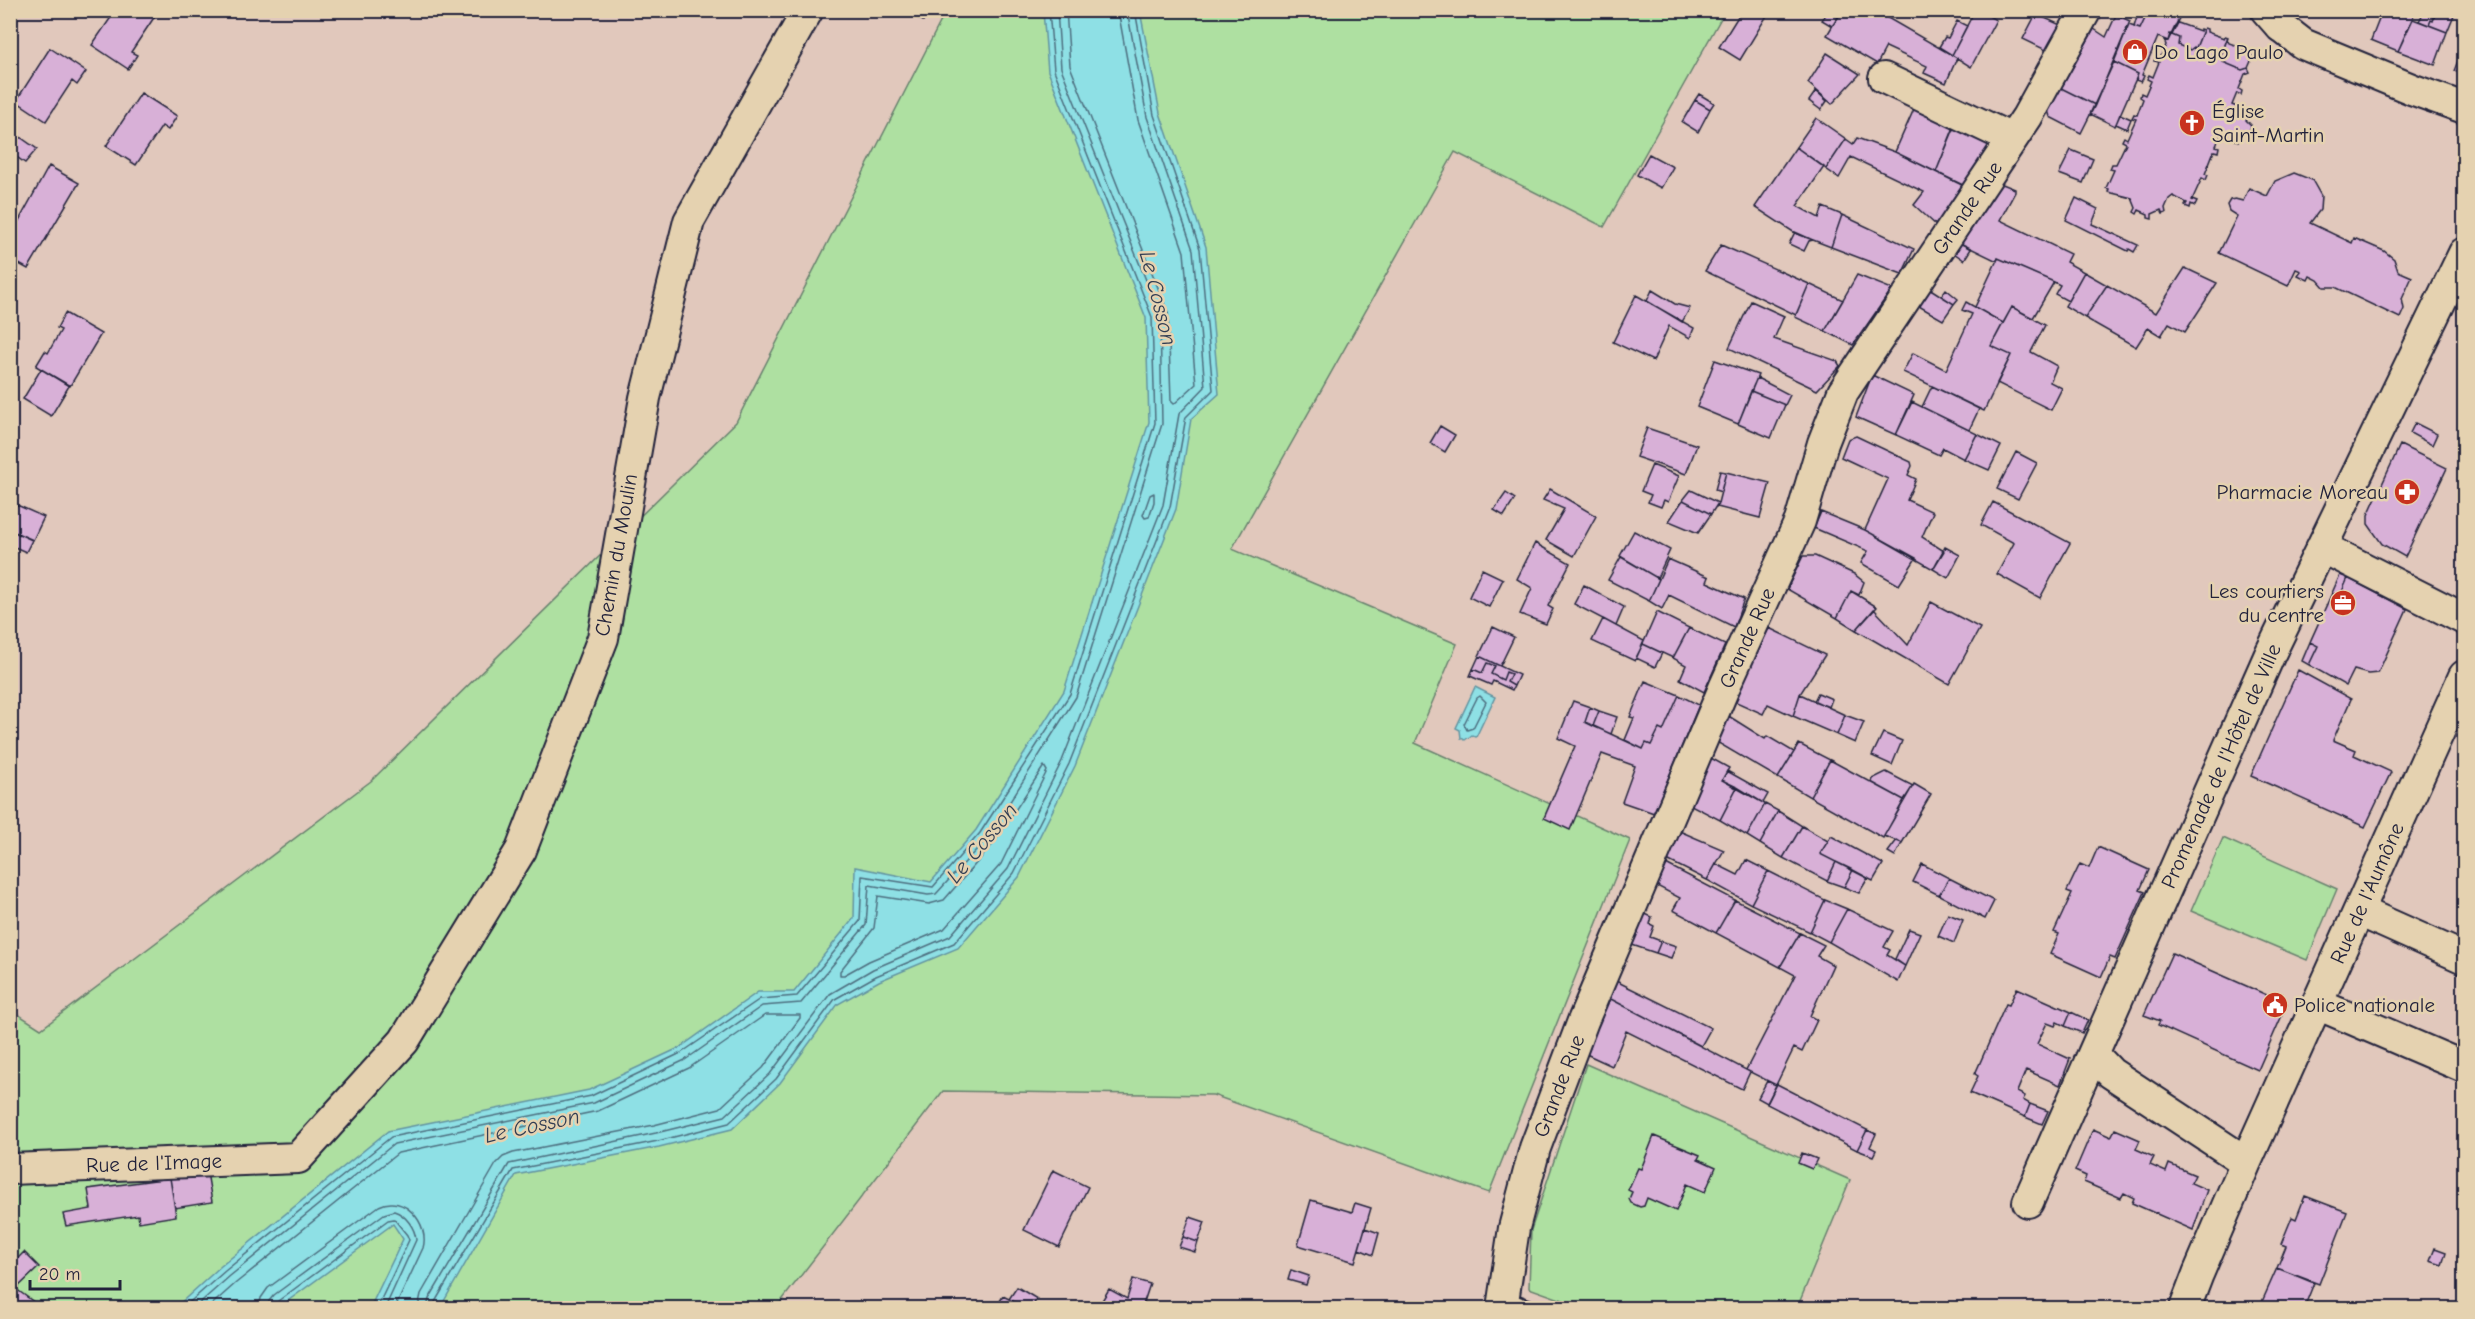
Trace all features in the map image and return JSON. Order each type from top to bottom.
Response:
[{"type":"street","name":"Chemin du Moulin","points":[[298,1158],[404,1041],[521,850],[603,638],[645,398],[689,221],[808,10]]},
{"type":"street","name":"Grande Rue","points":[[1511,1305],[1514,1228],[1535,1148],[1583,1021],[1724,688],[1800,521],[1823,443],[1843,392],[2012,140],[2086,10]]},
{"type":"street","points":[[2266,10],[2281,27],[2303,44],[2464,108]]},
{"type":"street","points":[[1884,78],[2012,140]]},
{"type":"street","name":"Promenade de l'Hôtel de Ville","points":[[2028,1202],[2270,654],[2464,254]]},
{"type":"street","points":[[2322,547],[2464,619]]},
{"type":"street","name":"Rue de l'Aumône","points":[[2186,1308],[2198,1274],[2246,1162],[2464,676]]},
{"type":"street","points":[[2359,911],[2464,958]]},
{"type":"street","points":[[2317,1004],[2464,1067]]},
{"type":"street","points":[[2093,1054],[2111,1073],[2246,1162]]},
{"type":"street","name":"Rue de l'Image","points":[[10,1169],[298,1158]]},
{"type":"green space","points":[[946,11],[1725,11],[1604,227],[1455,152],[1232,549],[1457,644],[1415,743],[1630,840],[1489,1193],[1213,1095],[943,1091],[776,1308],[11,1308],[10,1009],[41,1029],[371,781],[736,422]]},
{"type":"green space","points":[[2223,838],[2337,889],[2307,960],[2191,911]]},
{"type":"green space","points":[[1586,1064],[1850,1180],[1797,1308],[1585,1308],[1529,1288],[1531,1230]]},
{"type":"water","name":"Le Cosson","points":[[1043,11],[1140,11],[1160,113],[1206,247],[1219,394],[1191,419],[1176,509],[1075,766],[1019,877],[958,948],[879,981],[838,1004],[780,1083],[732,1129],[659,1147],[516,1175],[440,1308],[370,1308],[403,1239],[393,1224],[278,1308],[175,1308],[221,1266],[388,1131],[589,1090],[679,1048],[758,992],[794,992],[854,918],[855,867],[931,882],[976,830],[1064,691],[1149,422],[1146,318],[1048,71]]},
{"type":"water","points":[[1475,687],[1495,697],[1476,737],[1472,735],[1465,740],[1461,738],[1460,730],[1456,728]]},
{"type":"building","points":[[116,10],[154,10],[157,13],[131,52],[137,55],[128,69],[92,45]]},
{"type":"building","points":[[904,10],[929,10],[923,21]]},
{"type":"building","points":[[1742,10],[1763,10],[1768,14],[1740,60],[1719,47]]},
{"type":"building","points":[[1829,10],[1836,10],[1841,14],[1832,26],[1822,20]]},
{"type":"building","points":[[1842,10],[1874,10],[1957,58],[1946,83],[1924,73],[1927,66],[1886,47],[1877,64],[1827,35]]},
{"type":"building","points":[[1975,10],[1996,20],[1971,67],[1952,55]]},
{"type":"building","points":[[2139,10],[2149,10],[2140,29],[2134,27]]},
{"type":"building","name":"Do Lago Paulo","points":[[2149,10],[2183,10],[2168,41],[2158,37],[2141,82],[2136,80],[2138,74],[2114,62],[2129,25],[2140,29]]},
{"type":"building","points":[[2369,10],[2416,10],[2398,51],[2371,40],[2380,17]]},
{"type":"building","points":[[2425,10],[2437,11],[2429,25],[2419,21]]},
{"type":"building","points":[[2436,10],[2456,10],[2447,32],[2429,25],[2431,20],[2433,21]]},
{"type":"building","points":[[2036,14],[2065,27],[2052,53],[2023,39]]},
{"type":"building","points":[[2116,15],[2130,21],[2095,105],[2061,88],[2094,29],[2106,37]]},
{"type":"building","points":[[2413,19],[2447,32],[2435,65],[2398,51]]},
{"type":"building","points":[[1957,21],[1967,26],[1952,55],[1939,47],[1945,37],[1948,38]]},
{"type":"building","points":[[2178,23],[2203,30],[2195,50],[2194,47],[2190,50],[2178,45],[2179,38],[2172,35]]},
{"type":"building","name":"Église Saint-Martin","points":[[2204,28],[2207,32],[2224,38],[2228,37],[2221,56],[2224,57],[2223,62],[2242,70],[2248,68],[2250,72],[2245,74],[2239,89],[2242,91],[2241,95],[2237,93],[2232,105],[2249,112],[2246,120],[2251,125],[2250,130],[2246,133],[2241,132],[2238,141],[2221,134],[2216,146],[2219,147],[2218,152],[2214,151],[2205,174],[2208,175],[2206,180],[2202,178],[2192,200],[2197,202],[2195,206],[2191,204],[2190,208],[2185,206],[2187,203],[2173,196],[2165,208],[2166,213],[2163,214],[2161,210],[2152,214],[2152,219],[2148,218],[2148,214],[2139,210],[2137,214],[2134,212],[2136,208],[2132,198],[2108,192],[2109,189],[2106,188],[2114,170],[2110,169],[2112,164],[2116,164],[2126,143],[2122,141],[2124,137],[2127,139],[2136,119],[2132,118],[2134,114],[2137,115],[2143,99],[2140,97],[2141,93],[2145,95],[2151,81],[2147,79],[2149,75],[2153,77],[2159,62],[2154,61],[2156,57],[2160,58],[2166,45],[2164,40],[2168,41],[2170,34],[2179,38],[2178,45],[2190,50],[2194,47],[2195,50]]},
{"type":"building","points":[[2227,39],[2229,43],[2255,52],[2248,68],[2242,70],[2223,62],[2224,57],[2221,56]]},
{"type":"building","points":[[2464,45],[2464,74],[2454,71]]},
{"type":"building","points":[[50,48],[86,72],[77,85],[72,81],[46,121],[16,101]]},
{"type":"building","points":[[1827,53],[1860,74],[1832,104],[1808,83]]},
{"type":"building","points":[[2114,62],[2138,74],[2115,126],[2090,114]]},
{"type":"building","points":[[2061,88],[2095,105],[2081,133],[2050,117],[2048,110]]},
{"type":"building","points":[[1816,91],[1827,101],[1821,110],[1809,101]]},
{"type":"building","points":[[141,93],[177,116],[168,130],[162,126],[136,165],[106,146]]},
{"type":"building","points":[[1699,94],[1714,103],[1710,109],[1695,100]]},
{"type":"building","points":[[1695,100],[1710,109],[1698,132],[1682,122]]},
{"type":"building","points":[[1914,109],[1954,127],[1936,172],[1895,152]]},
{"type":"building","points":[[2120,114],[2131,119],[2127,129],[2116,124]]},
{"type":"building","points":[[1816,118],[1846,139],[1826,169],[1796,147]]},
{"type":"building","points":[[1955,126],[1996,141],[1969,188],[1936,172]]},
{"type":"building","points":[[13,132],[37,149],[25,163],[10,152],[10,135]]},
{"type":"building","points":[[1857,138],[1895,152],[1970,189],[1938,227],[1914,205],[1924,192],[1851,157],[1839,178],[1826,169],[1846,139],[1853,144]]},
{"type":"building","points":[[1796,147],[1824,167],[1797,206],[1819,218],[1823,207],[1842,215],[1831,247],[1795,233],[1755,207]]},
{"type":"building","points":[[2071,150],[2093,159],[2083,183],[2059,174]]},
{"type":"building","points":[[1649,154],[1673,167],[1661,188],[1637,175]]},
{"type":"building","points":[[49,166],[79,183],[28,269],[10,259],[10,237]]},
{"type":"building","points":[[2294,173],[2312,180],[2321,196],[2320,210],[2310,223],[2352,243],[2354,238],[2384,251],[2394,259],[2398,271],[2412,277],[2402,299],[2404,309],[2400,318],[2335,287],[2324,287],[2310,276],[2308,280],[2298,275],[2301,271],[2296,269],[2288,286],[2219,253],[2237,216],[2229,211],[2227,205],[2230,200],[2243,201],[2249,188],[2267,196],[2275,181]]},
{"type":"building","points":[[2000,183],[2015,189],[2015,192],[2000,220],[2070,254],[2066,262],[2084,272],[2068,301],[2055,294],[2060,285],[1998,258],[1997,261],[1958,242]]},
{"type":"building","points":[[2076,198],[2098,209],[2092,224],[2138,245],[2134,252],[2066,220]]},
{"type":"building","points":[[1842,215],[1914,249],[1902,274],[1831,247]]},
{"type":"building","points":[[1795,232],[1813,240],[1809,241],[1804,251],[1789,244]]},
{"type":"building","points":[[1958,242],[1971,249],[1964,260],[1951,251]]},
{"type":"building","points":[[1721,245],[1809,284],[1796,315],[1705,271]]},
{"type":"building","points":[[1998,258],[2054,282],[2033,318],[2012,307],[2003,323],[1975,307]]},
{"type":"building","points":[[2185,268],[2217,283],[2185,332],[2169,323],[2161,336],[2148,328],[2136,347],[2085,318],[2107,285],[2156,313]]},
{"type":"building","points":[[2084,272],[2107,285],[2085,318],[2065,306]]},
{"type":"building","points":[[1857,275],[1892,289],[1853,345],[1825,331]]},
{"type":"building","points":[[1809,284],[1843,300],[1825,331],[1795,317]]},
{"type":"building","points":[[1929,288],[1954,304],[1943,320],[1917,305]]},
{"type":"building","points":[[1946,289],[1958,299],[1954,304],[1941,296]]},
{"type":"building","points":[[1652,290],[1675,304],[1690,308],[1682,322],[1647,301]]},
{"type":"building","points":[[1636,295],[1694,328],[1690,338],[1669,326],[1653,361],[1613,342]]},
{"type":"building","points":[[1751,301],[1784,316],[1774,339],[1837,361],[1840,366],[1817,390],[1729,348]]},
{"type":"building","points":[[1966,302],[2003,323],[1991,346],[2011,355],[1984,411],[1903,372],[1913,353],[1946,370],[1972,314],[1962,310]]},
{"type":"building","points":[[2012,307],[2045,325],[2031,352],[2057,366],[2050,382],[2062,388],[2051,410],[1997,383],[2011,355],[1991,346]]},
{"type":"building","points":[[65,313],[101,334],[70,386],[36,366],[45,351],[48,353],[61,330],[57,328]]},
{"type":"building","points":[[1715,360],[1758,375],[1738,424],[1697,407]]},
{"type":"building","points":[[41,369],[69,386],[51,416],[23,399]]},
{"type":"building","points":[[1872,375],[1914,395],[1896,435],[1856,417]]},
{"type":"building","points":[[1757,378],[1790,395],[1785,405],[1751,391]]},
{"type":"building","points":[[1932,386],[1979,409],[1969,430],[1922,407]]},
{"type":"building","points":[[1751,391],[1785,405],[1771,438],[1738,424]]},
{"type":"building","points":[[1912,402],[1977,434],[1964,459],[1943,448],[1939,455],[1896,435]]},
{"type":"building","points":[[2415,423],[2437,434],[2432,445],[2410,433]]},
{"type":"building","points":[[1440,426],[1455,435],[1445,452],[1430,443]]},
{"type":"building","points":[[1647,428],[1697,445],[1686,474],[1636,457]]},
{"type":"building","points":[[1977,434],[2001,446],[1989,470],[1964,459]]},
{"type":"building","points":[[1856,436],[1911,462],[1912,466],[1908,475],[1916,479],[1907,500],[1933,512],[1922,537],[1944,551],[1933,569],[1865,530],[1888,479],[1841,457],[1848,439]]},
{"type":"building","name":"Pharmacie Moreau","points":[[2400,445],[2447,468],[2405,557],[2382,544],[2368,524],[2368,515]]},
{"type":"building","points":[[2016,452],[2037,463],[2018,499],[1997,489]]},
{"type":"building","points":[[1652,465],[1679,476],[1668,502],[1664,500],[1661,507],[1648,502],[1651,495],[1641,491]]},
{"type":"building","points":[[1720,471],[1726,472],[1721,492],[1715,490]]},
{"type":"building","points":[[1726,472],[1770,483],[1760,518],[1717,507]]},
{"type":"building","points":[[1550,489],[1596,516],[1574,556],[1546,540],[1564,509],[1543,500]]},
{"type":"building","points":[[1691,490],[1718,503],[1711,514],[1683,500]]},
{"type":"building","points":[[1506,493],[1515,499],[1504,516],[1494,510]]},
{"type":"building","points":[[1683,500],[1711,514],[1698,533],[1669,521]]},
{"type":"building","points":[[1993,502],[2070,543],[2040,598],[1997,574],[2014,543],[1981,525]]},
{"type":"building","points":[[17,505],[44,517],[33,540],[10,530],[10,519]]},
{"type":"building","points":[[1821,512],[1865,530],[1916,558],[1899,585],[1861,563],[1868,551],[1814,528]]},
{"type":"building","points":[[10,530],[32,540],[26,552],[10,545]]},
{"type":"building","points":[[1634,531],[1670,550],[1657,578],[1620,556]]},
{"type":"building","points":[[1535,543],[1570,563],[1548,606],[1553,609],[1546,624],[1520,614],[1532,588],[1517,579]]},
{"type":"building","points":[[1945,547],[1960,555],[1948,578],[1933,569]]},
{"type":"building","points":[[1803,556],[1815,556],[1854,574],[1864,582],[1859,595],[1851,591],[1837,618],[1787,589]]},
{"type":"building","points":[[1621,557],[1659,579],[1649,601],[1608,580]]},
{"type":"building","points":[[1668,559],[1709,577],[1707,582],[1744,599],[1734,627],[1669,595],[1662,609],[1649,601]]},
{"type":"building","points":[[1482,569],[1503,579],[1489,607],[1469,597]]},
{"type":"building","points":[[2340,575],[2348,578],[2340,596],[2332,593]]},
{"type":"building","points":[[2348,578],[2407,609],[2378,673],[2368,674],[2354,670],[2346,686],[2309,665],[2318,646],[2310,642],[2332,593],[2340,596]]},
{"type":"building","points":[[1584,585],[1624,607],[1616,626],[1574,604]]},
{"type":"building","points":[[1851,591],[1877,607],[1856,630],[1837,618]]},
{"type":"building","points":[[1931,602],[1980,628],[1949,684],[1856,630],[1874,609],[1908,645]]},
{"type":"building","points":[[1657,612],[1689,628],[1673,658],[1643,644]]},
{"type":"building","points":[[1603,619],[1644,641],[1635,661],[1592,641]]},
{"type":"building","points":[[1493,627],[1514,637],[1500,666],[1479,656]]},
{"type":"building","points":[[1689,628],[1725,645],[1704,692],[1680,679],[1686,665],[1673,658]]},
{"type":"building","points":[[1769,628],[1825,655],[1800,694],[1793,716],[1768,704],[1763,714],[1734,701]]},
{"type":"building","points":[[2310,642],[2318,646],[2309,665],[2302,661]]},
{"type":"building","points":[[1643,644],[1662,653],[1655,667],[1636,658]]},
{"type":"building","points":[[1479,656],[1519,675],[1514,686],[1507,682],[1511,674],[1506,672],[1503,680],[1491,674],[1495,666],[1487,663],[1482,673],[1473,669]]},
{"type":"building","points":[[1487,663],[1495,666],[1491,674],[1503,680],[1506,672],[1511,674],[1507,682],[1514,686],[1512,690],[1493,681],[1491,685],[1470,676],[1473,669],[1482,673]]},
{"type":"building","points":[[2298,670],[2351,699],[2333,740],[2356,750],[2354,755],[2391,772],[2365,827],[2251,776]]},
{"type":"building","points":[[1645,681],[1679,695],[1663,731],[1659,729],[1651,745],[1646,743],[1643,749],[1625,740],[1634,718],[1630,717]]},
{"type":"building","points":[[1818,693],[1832,699],[1829,707],[1814,701]]},
{"type":"building","points":[[1800,694],[1845,715],[1837,735],[1793,716]]},
{"type":"building","points":[[1679,695],[1699,705],[1654,813],[1622,802],[1635,766],[1602,754],[1570,830],[1544,818],[1575,746],[1558,738],[1573,701],[1590,707],[1585,722],[1643,749],[1646,743],[1651,745],[1659,729],[1663,731]]},
{"type":"building","points":[[1590,707],[1599,711],[1593,726],[1585,722]]},
{"type":"building","points":[[1599,711],[1617,717],[1611,734],[1593,726]]},
{"type":"building","points":[[1727,715],[1765,739],[1767,736],[1794,752],[1778,778],[1715,741]]},
{"type":"building","points":[[1845,715],[1864,722],[1855,743],[1837,735]]},
{"type":"building","points":[[1883,733],[1902,741],[1892,765],[1872,756]]},
{"type":"building","points":[[1799,744],[1830,760],[1810,797],[1778,778]]},
{"type":"building","points":[[1709,757],[1729,768],[1722,780],[1737,787],[1720,820],[1689,804]]},
{"type":"building","points":[[1830,760],[1904,800],[1883,838],[1810,797]]},
{"type":"building","points":[[1727,771],[1768,794],[1763,803],[1722,780]]},
{"type":"building","points":[[1886,772],[1913,786],[1904,800],[1871,782],[1872,779]]},
{"type":"building","points":[[1914,784],[1931,794],[1902,843],[1884,836]]},
{"type":"building","points":[[1737,787],[1765,804],[1747,836],[1720,820]]},
{"type":"building","points":[[1765,804],[1778,811],[1760,844],[1747,836]]},
{"type":"building","points":[[1778,811],[1802,826],[1783,858],[1760,844]]},
{"type":"building","points":[[1802,826],[1828,841],[1820,854],[1836,862],[1827,881],[1783,858]]},
{"type":"building","points":[[1677,830],[1724,850],[1707,880],[1667,860]]},
{"type":"building","points":[[1831,836],[1883,864],[1873,881],[1820,854]]},
{"type":"building","points":[[1897,840],[1902,843],[1895,856],[1888,852]]},
{"type":"building","points":[[2098,847],[2149,870],[2140,890],[2145,892],[2115,959],[2110,957],[2101,977],[2050,954],[2059,934],[2054,932],[2072,893],[2067,891],[2080,864],[2089,868]]},
{"type":"building","points":[[1746,860],[1768,871],[1751,904],[1707,880],[1716,864],[1738,875]]},
{"type":"building","points":[[1836,862],[1853,870],[1844,887],[1827,881]]},
{"type":"building","points":[[1664,863],[1735,900],[1716,933],[1673,910],[1680,898],[1655,885]]},
{"type":"building","points":[[1922,864],[1949,878],[1939,895],[1913,882]]},
{"type":"building","points":[[1853,870],[1868,878],[1859,893],[1844,887]]},
{"type":"building","points":[[1768,871],[1825,900],[1810,932],[1751,904]]},
{"type":"building","points":[[1949,878],[1994,901],[1985,919],[1939,895]]},
{"type":"building","points":[[1735,900],[1800,933],[1780,967],[1716,933]]},
{"type":"building","points":[[1825,900],[1847,909],[1829,942],[1810,932]]},
{"type":"building","points":[[1847,909],[1893,931],[1884,947],[1890,950],[1887,955],[1905,966],[1898,982],[1829,942]]},
{"type":"building","points":[[1643,913],[1652,917],[1650,924],[1654,926],[1650,937],[1661,941],[1656,953],[1632,945]]},
{"type":"building","points":[[1948,914],[1963,920],[1954,943],[1938,936]]},
{"type":"building","points":[[1909,929],[1920,933],[1905,966],[1895,959]]},
{"type":"building","points":[[1800,933],[1824,945],[1817,956],[1833,965],[1810,1016],[1817,1020],[1802,1052],[1794,1048],[1776,1085],[1746,1070],[1795,975],[1780,967]]},
{"type":"building","points":[[1661,941],[1676,946],[1671,958],[1656,953]]},
{"type":"building","points":[[2172,953],[2287,1004],[2258,1070],[2158,1025],[2160,1021],[2144,1015]]},
{"type":"building","points":[[1614,980],[1711,1028],[1701,1046],[1607,997]]},
{"type":"building","points":[[2017,988],[2071,1012],[2065,1026],[2057,1022],[2055,1026],[2047,1023],[2037,1044],[2070,1059],[2060,1085],[2026,1070],[2017,1092],[2025,1096],[2023,1100],[2030,1104],[2025,1117],[1970,1093],[1978,1076],[1975,1074],[2006,1004],[2009,1005]]},
{"type":"building","points":[[1607,997],[1750,1072],[1742,1089],[1626,1031],[1612,1066],[1584,1053]]},
{"type":"building","points":[[2071,1012],[2088,1020],[2082,1033],[2065,1026]]},
{"type":"building","points":[[1767,1081],[1776,1085],[1767,1103],[1758,1098]]},
{"type":"building","points":[[1777,1084],[1867,1130],[1857,1150],[1767,1104]]},
{"type":"building","points":[[2030,1104],[2048,1111],[2042,1124],[2025,1117]]},
{"type":"building","points":[[2093,1129],[2111,1137],[2115,1129],[2140,1140],[2136,1149],[2154,1157],[2150,1165],[2166,1172],[2169,1164],[2195,1175],[2191,1183],[2207,1190],[2193,1230],[2132,1203],[2134,1198],[2124,1193],[2121,1198],[2084,1182],[2086,1176],[2075,1171]]},
{"type":"building","points":[[1867,1130],[1876,1134],[1870,1147],[1876,1150],[1873,1156],[1857,1150]]},
{"type":"building","points":[[1654,1136],[1700,1155],[1698,1159],[1716,1167],[1705,1192],[1687,1184],[1676,1211],[1647,1198],[1644,1206],[1640,1207],[1631,1203],[1629,1199],[1632,1192],[1628,1190],[1638,1168],[1641,1169]]},
{"type":"building","points":[[1802,1153],[1817,1159],[1812,1169],[1798,1163]]},
{"type":"building","points":[[1053,1170],[1088,1187],[1059,1247],[1024,1230]]},
{"type":"building","points":[[207,1172],[212,1202],[175,1208],[170,1178]]},
{"type":"building","points":[[170,1178],[176,1216],[139,1222],[138,1215],[66,1226],[63,1214],[91,1209],[88,1189]]},
{"type":"building","points":[[2305,1196],[2347,1212],[2319,1284],[2277,1268],[2286,1246],[2281,1244],[2292,1217],[2296,1219]]},
{"type":"building","points":[[1311,1200],[1352,1212],[1355,1203],[1371,1208],[1355,1262],[1298,1245]]},
{"type":"building","points":[[1190,1217],[1205,1222],[1198,1242],[1183,1237]]},
{"type":"building","points":[[1365,1228],[1379,1233],[1373,1255],[1359,1249]]},
{"type":"building","points":[[1183,1237],[1198,1242],[1195,1252],[1179,1247]]},
{"type":"building","points":[[2435,1248],[2446,1252],[2442,1265],[2430,1261]]},
{"type":"building","points":[[24,1252],[39,1267],[16,1289],[42,1308],[10,1308],[10,1266]]},
{"type":"building","points":[[2277,1268],[2314,1283],[2304,1308],[2272,1308],[2261,1304]]},
{"type":"building","points":[[1291,1270],[1309,1276],[1306,1285],[1288,1280]]},
{"type":"building","points":[[1133,1279],[1150,1284],[1142,1308],[1107,1308],[1100,1304],[1109,1289],[1127,1299]]},
{"type":"building","points":[[1017,1287],[1037,1299],[1031,1308],[1026,1308],[1009,1299]]},
{"type":"building","points":[[1003,1296],[1009,1299],[1026,1308],[996,1308]]},
{"type":"place","name":"Do Lago Paulo","points":[[2135,52]]},
{"type":"place","name":"Église Saint-Martin","points":[[2192,123]]},
{"type":"place","name":"Pharmacie Moreau","points":[[2407,492]]},
{"type":"place","name":"Les courtiers du centre","points":[[2343,603]]},
{"type":"place","name":"Police nationale","points":[[2275,1005]]}]
